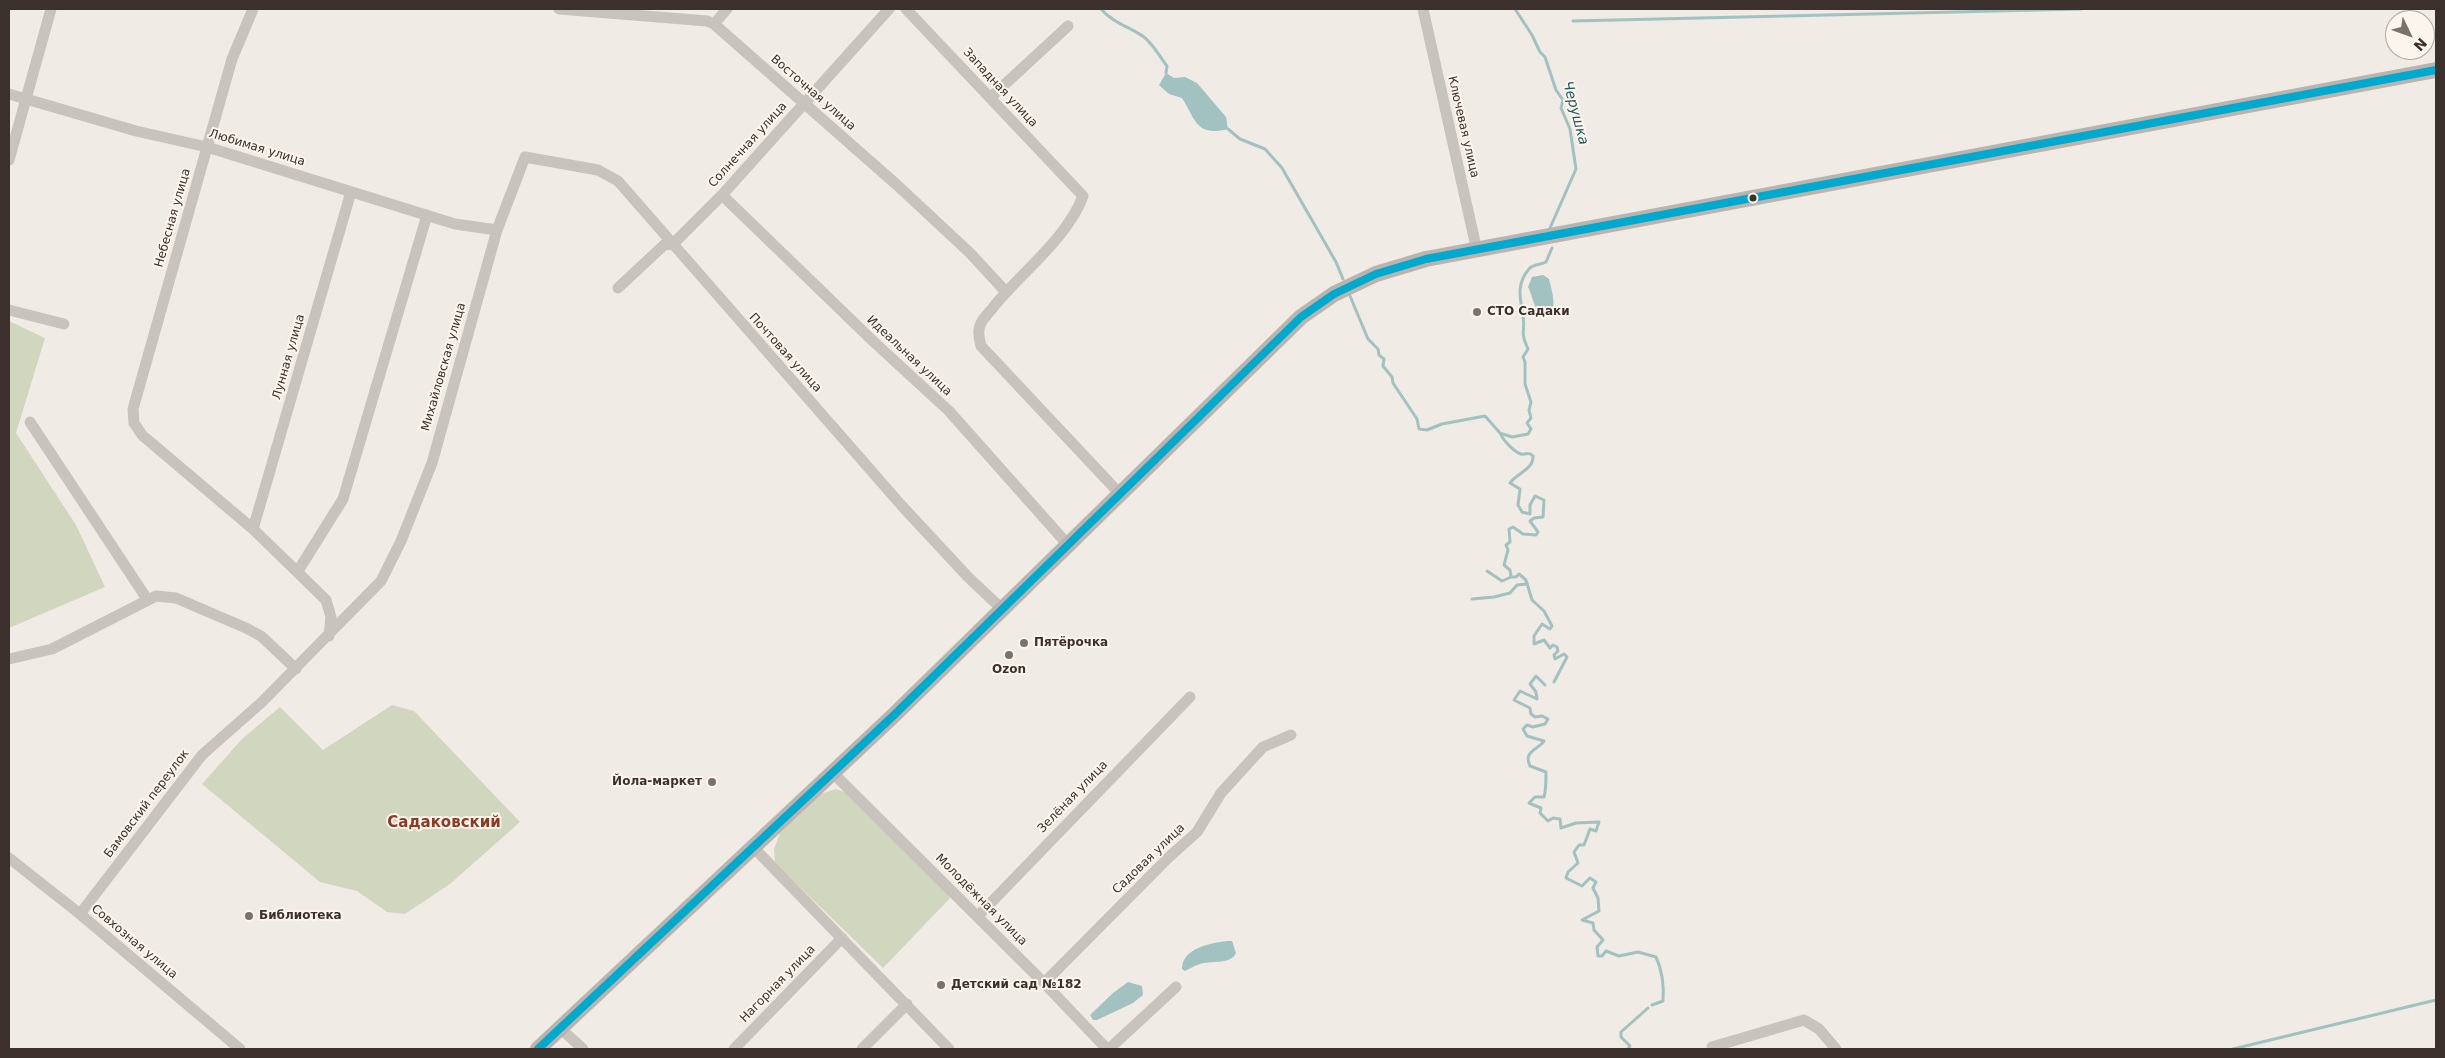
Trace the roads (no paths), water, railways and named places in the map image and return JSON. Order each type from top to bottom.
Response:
[{"type":"main road","points":[[538,1049],[833,773],[1069,546],[1302,317],[1334,294],[1376,274],[1426,259],[2074,140],[2436,70]]},
{"type":"street","points":[[9,160],[51,9]]},
{"type":"street","name":"Небесная улица","points":[[253,9],[232,60],[133,409],[134,423],[142,435],[253,529]]},
{"type":"street","points":[[558,9],[638,12],[714,24],[727,9]]},
{"type":"street","name":"Солнечная улица","points":[[618,288],[664,245],[673,244],[722,194],[889,9]]},
{"type":"street","name":"Западная улица","points":[[906,9],[1075,186],[1082,196],[1079,207],[1051,244],[1006,292]]},
{"type":"street","name":"Ключевая улица","points":[[1423,9],[1477,251]]},
{"type":"street","name":"Восточная улица","points":[[714,24],[970,253],[1006,292]]},
{"type":"street","points":[[990,98],[1068,26]]},
{"type":"street","name":"Любимая улица","points":[[9,94],[136,130],[207,146],[456,224],[497,230]]},
{"type":"street","name":"Михайловская улица","points":[[381,581],[401,541],[432,463],[497,230],[525,157]]},
{"type":"street","name":"Почтовая улица","points":[[525,157],[598,170],[618,181],[704,282],[902,506],[968,577],[1003,610]]},
{"type":"street","name":"Лунная улица","points":[[253,529],[351,192]]},
{"type":"street","name":"Идеальная улица","points":[[722,194],[874,342],[949,411],[1069,546]]},
{"type":"street","points":[[298,571],[343,499],[427,215]]},
{"type":"street","points":[[1006,292],[980,324],[978,336],[981,346],[1121,495]]},
{"type":"street","points":[[9,310],[64,324]]},
{"type":"street","points":[[30,422],[146,599]]},
{"type":"street","points":[[253,529],[326,600],[331,617],[329,636]]},
{"type":"street","name":"Бамовский переулок","points":[[80,914],[202,754],[244,720],[329,636],[381,581]]},
{"type":"street","points":[[9,659],[52,649],[146,599],[156,596],[176,598],[246,628],[261,636],[296,669]]},
{"type":"street","name":"Зелёная улица","points":[[978,916],[1190,697]]},
{"type":"street","name":"Садовая улица","points":[[1044,982],[1168,858],[1197,832],[1221,792],[1263,747],[1291,735]]},
{"type":"street","name":"Молодёжная улица","points":[[833,773],[1044,982],[1108,1049]]},
{"type":"street","points":[[753,847],[950,1049]]},
{"type":"street","name":"Совхозная улица","points":[[9,858],[80,914],[240,1049]]},
{"type":"street","name":"Нагорная улица","points":[[734,1049],[842,938]]},
{"type":"street","points":[[1108,1049],[1176,987]]},
{"type":"street","points":[[862,1049],[907,1004]]},
{"type":"street","points":[[1712,1047],[1804,1020],[1819,1029],[1836,1049]]},
{"type":"street","points":[[560,1028],[583,1049]]},
{"type":"water","points":[[1166,73],[1174,78],[1185,77],[1197,83],[1226,117],[1228,129],[1209,131],[1198,125],[1182,98],[1169,94],[1159,85]]},
{"type":"water","points":[[1543,275],[1549,279],[1553,298],[1553,308],[1549,316],[1537,310],[1528,287],[1532,277]]},
{"type":"water","points":[[1232,941],[1236,953],[1234,957],[1194,966],[1185,971],[1182,969],[1183,962],[1192,951],[1213,943]]},
{"type":"water","points":[[1128,982],[1142,986],[1143,995],[1133,1003],[1097,1020],[1093,1020],[1090,1015],[1113,993]]},
{"type":"waterway","points":[[1101,9],[1111,18],[1147,40],[1167,66],[1166,73]]},
{"type":"waterway","name":"Черушка","points":[[1515,9],[1532,35],[1540,52],[1545,57],[1556,90],[1563,100],[1561,108],[1570,129],[1576,169],[1550,228]]},
{"type":"waterway","points":[[1573,21],[2081,9]]},
{"type":"waterway","points":[[1228,129],[1240,139],[1265,149],[1282,168],[1336,262],[1343,279]]},
{"type":"waterway","name":"Черушка","points":[[1552,248],[1546,262],[1531,267],[1525,275],[1520,291],[1524,321],[1523,334],[1528,349],[1523,357],[1525,362],[1525,384],[1531,402],[1529,410],[1531,418],[1527,423],[1531,429],[1528,434],[1512,437],[1500,433],[1515,451],[1521,454],[1529,453],[1533,456],[1533,460],[1528,468],[1510,483],[1520,489],[1518,505],[1522,512],[1530,514],[1530,505],[1535,496],[1544,500],[1543,517],[1534,518],[1530,521],[1538,532],[1536,535],[1523,534],[1513,527],[1509,529],[1510,542],[1506,545],[1508,550],[1504,565],[1510,570],[1511,577],[1516,577],[1519,574],[1526,580],[1532,600],[1544,611],[1552,626],[1550,629],[1542,624],[1534,636],[1534,644],[1544,640],[1550,648],[1553,645],[1557,647],[1558,651],[1554,655],[1555,659],[1564,654],[1567,657],[1554,682]]},
{"type":"waterway","points":[[1350,296],[1368,339],[1378,349],[1379,355],[1384,359],[1383,366],[1392,377],[1393,383],[1417,419],[1419,429],[1427,430],[1442,424],[1485,416],[1500,433]]},
{"type":"waterway","points":[[1487,571],[1502,581],[1511,577]]},
{"type":"waterway","points":[[1472,599],[1510,593],[1517,585],[1526,584]]},
{"type":"waterway","name":"Черушка","points":[[1545,685],[1536,676],[1530,684],[1536,692],[1537,699],[1520,691],[1514,700],[1530,708],[1531,714],[1535,717],[1542,716],[1548,719],[1545,724],[1533,727],[1527,725],[1523,729],[1527,736],[1544,741],[1532,751],[1528,761],[1530,766],[1546,772],[1545,794],[1544,797],[1535,797],[1529,803],[1541,808],[1540,813],[1548,821],[1553,818],[1560,819],[1561,828],[1576,823],[1599,822],[1596,831],[1590,829],[1584,845],[1579,845],[1574,852],[1578,863],[1568,872],[1566,878],[1582,886],[1590,878],[1596,882],[1593,888],[1598,898],[1599,911],[1582,920],[1593,923],[1594,930],[1603,940],[1597,947],[1598,956],[1602,956],[1606,951],[1619,956],[1638,952],[1656,957],[1662,979],[1663,1001],[1652,1005]]},
{"type":"waterway","points":[[2233,1049],[2436,1000]]},
{"type":"waterway","name":"Черушка","points":[[1628,1049],[1630,1046],[1621,1037],[1621,1032],[1648,1008]]},
{"type":"place","name":"СТО Садаки","points":[[1477,312]]},
{"type":"place","name":"Пятёрочка","points":[[1024,643]]},
{"type":"place","name":"Ozon","points":[[1009,655]]},
{"type":"place","name":"Йола-маркет","points":[[712,782]]},
{"type":"place","name":"Библиотека","points":[[249,916]]},
{"type":"place","name":"Детский сад №182","points":[[941,985]]},
{"type":"district","name":"Садаковский","points":[[444,823]]}]
